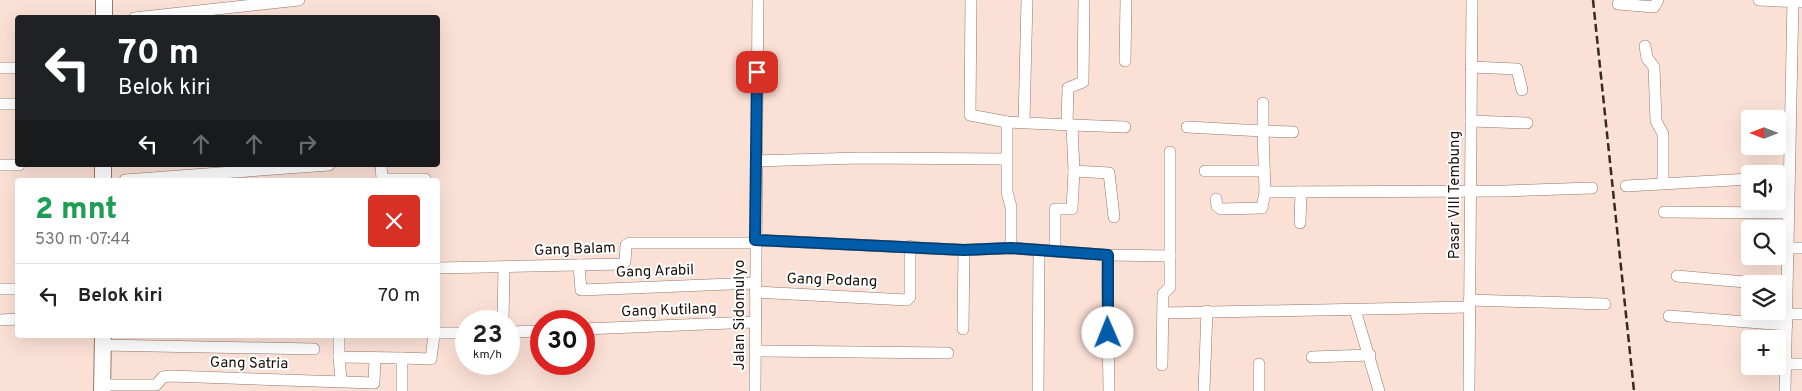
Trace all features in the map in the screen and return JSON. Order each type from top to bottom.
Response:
[{"type":"highway","points":[[104,0],[104,15]]},
{"type":"highway","points":[[102,340],[102,388]]},
{"type":"street","points":[[162,15],[299,0]]},
{"type":"street","name":"Jalan Sidomulyo","points":[[755,391],[758,0]]},
{"type":"street","points":[[971,0],[970,115],[1007,122],[1024,121],[1125,127]]},
{"type":"street","points":[[1024,121],[1027,0]]},
{"type":"street","points":[[1055,251],[1056,210],[1070,210],[1073,206],[1074,172],[1069,125],[1068,88],[1083,82],[1084,0]]},
{"type":"street","points":[[1125,60],[1126,0]]},
{"type":"street","name":"Pasar VIII Tembung","points":[[1469,391],[1472,0]]},
{"type":"street","points":[[1618,4],[1654,7],[1658,0]]},
{"type":"street","points":[[1759,0],[1796,1],[1797,90],[1786,165]]},
{"type":"street","points":[[1645,46],[1646,58],[1654,66],[1656,121],[1662,134],[1663,182]]},
{"type":"street","points":[[0,68],[15,68]]},
{"type":"street","points":[[1471,68],[1517,69],[1522,90]]},
{"type":"street","points":[[1216,199],[1217,206],[1221,208],[1261,209],[1264,205],[1264,103]]},
{"type":"street","points":[[0,104],[15,104]]},
{"type":"street","points":[[1471,121],[1528,123]]},
{"type":"street","points":[[1007,122],[1007,192],[1012,207],[1011,248]]},
{"type":"street","points":[[1187,127],[1293,132]]},
{"type":"street","points":[[1790,143],[1802,143]]},
{"type":"street","points":[[1162,365],[1163,293],[1170,287],[1170,152]]},
{"type":"street","points":[[756,161],[862,158],[1006,159]]},
{"type":"street","points":[[0,165],[15,165]]},
{"type":"street","points":[[141,178],[205,170],[279,167]]},
{"type":"street","points":[[1205,171],[1264,171]]},
{"type":"street","points":[[1074,172],[1109,173],[1114,217]]},
{"type":"street","points":[[1626,186],[1663,182],[1741,179]]},
{"type":"street","points":[[1265,192],[1471,191],[1592,188]]},
{"type":"street","points":[[1300,223],[1301,192]]},
{"type":"street","points":[[1785,275],[1789,248],[1786,199]]},
{"type":"street","points":[[1664,212],[1788,213]]},
{"type":"street","points":[[755,242],[910,246],[964,250],[1011,248],[1108,255],[1170,256]]},
{"type":"street","name":"Gang Balam","points":[[440,268],[624,263],[626,245],[630,243],[755,242]]},
{"type":"street","name":"Gang Podang","points":[[756,288],[907,300],[910,297],[910,246]]},
{"type":"street","points":[[1789,248],[1802,248]]},
{"type":"street","points":[[964,250],[964,329]]},
{"type":"street","points":[[1038,391],[1039,250]]},
{"type":"street","points":[[1108,255],[1108,391]]},
{"type":"street","name":"Gang Arabil","points":[[580,265],[581,290],[756,288]]},
{"type":"street","points":[[504,267],[504,310]]},
{"type":"street","points":[[1677,276],[1741,282]]},
{"type":"street","points":[[0,289],[15,288]]},
{"type":"street","points":[[1163,313],[1355,310],[1469,303],[1605,304]]},
{"type":"street","points":[[1355,310],[1370,355],[1379,391]]},
{"type":"street","points":[[1204,391],[1207,311]]},
{"type":"street","points":[[1786,311],[1786,364],[1802,364]]},
{"type":"street","points":[[1669,316],[1787,320],[1802,314]]},
{"type":"street","points":[[0,320],[15,319]]},
{"type":"street","name":"Gang Kutilang","points":[[595,329],[755,322]]},
{"type":"street","points":[[440,333],[455,333]]},
{"type":"street","points":[[337,384],[339,338]]},
{"type":"street","points":[[339,357],[431,359],[434,338]]},
{"type":"street","points":[[102,340],[314,349]]},
{"type":"street","points":[[755,350],[948,353]]},
{"type":"street","points":[[1312,357],[1370,355]]},
{"type":"street","name":"Gang Satria","points":[[102,388],[159,384],[163,378],[170,376],[337,384],[374,383],[375,358]]},
{"type":"street","points":[[402,358],[402,391]]},
{"type":"street","points":[[1259,364],[1259,391]]},
{"type":"street","points":[[1785,391],[1786,375]]},
{"type":"railway","points":[[1593,0],[1634,391]]},
{"type":"route","points":[[757,72],[755,240],[964,250],[1011,248],[1108,255],[1108,333]]}]
